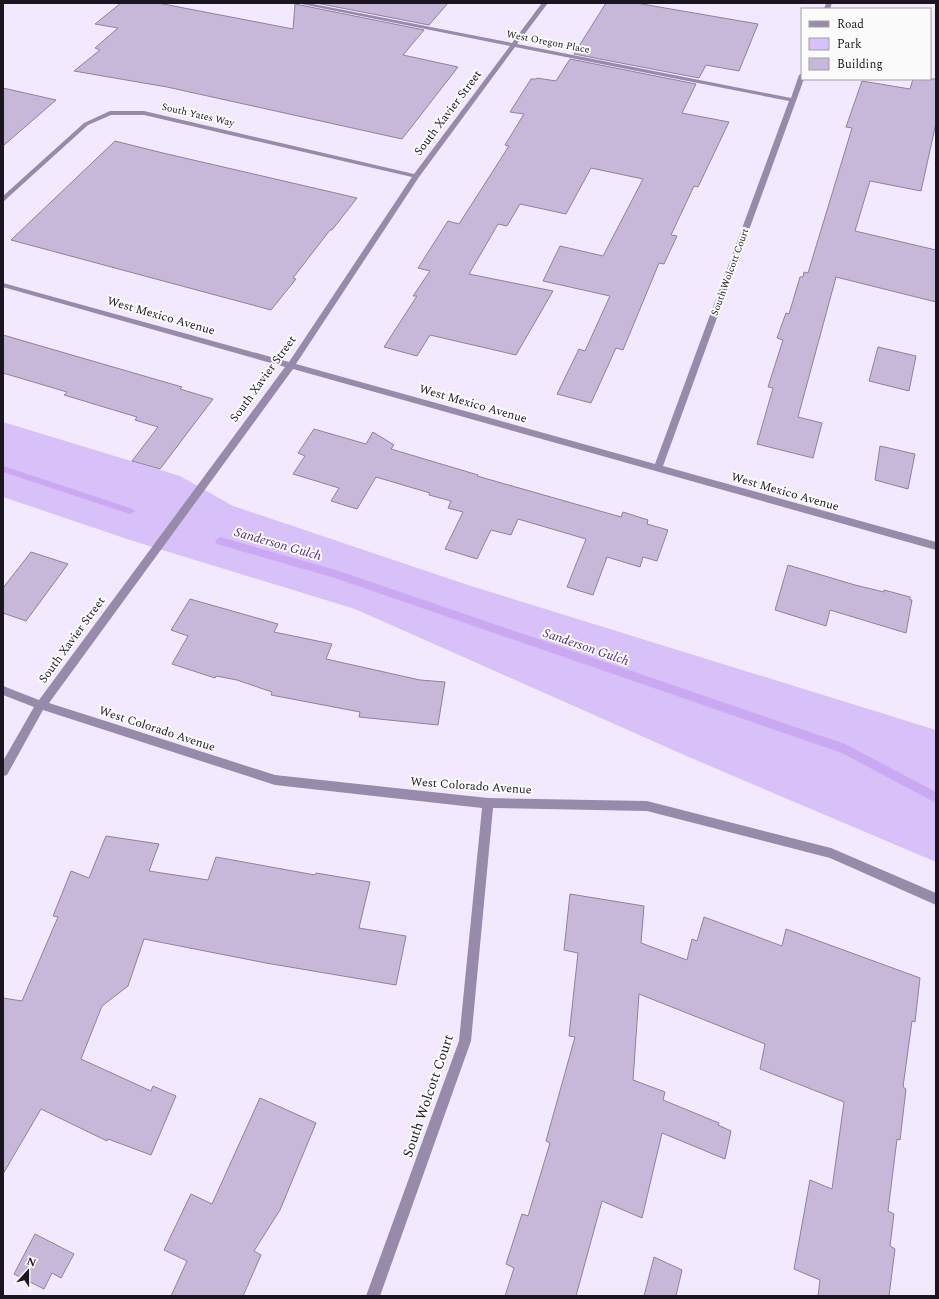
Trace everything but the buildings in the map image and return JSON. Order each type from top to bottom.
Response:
[{"type":"street","name":"West Oregon Place","points":[[299,3],[792,100]]},
{"type":"street","name":"South Xavier Street","points":[[3,770],[41,705],[290,365],[416,176],[515,46],[545,3]]},
{"type":"street","name":"South Wolcott Court","points":[[658,469],[801,78]]},
{"type":"street","name":"South Yates Way","points":[[3,200],[86,124],[110,113],[144,113],[416,176]]},
{"type":"street","name":"West Mexico Avenue","points":[[3,284],[936,546]]},
{"type":"street","name":"West Colorado Avenue","points":[[3,690],[41,705],[275,780],[488,803],[647,806],[831,853],[936,899]]},
{"type":"street","name":"South Wolcott Court","points":[[373,1296],[465,1041],[488,803]]},
{"type":"green space","points":[[3,422],[180,476],[233,506],[471,586],[936,730],[936,862],[691,758],[355,609],[130,540],[3,497]]},
{"type":"waterway","name":"Sanderson Gulch","points":[[3,469],[130,511]]},
{"type":"waterway","name":"Sanderson Gulch","points":[[220,541],[336,574],[845,749],[936,798]]}]
